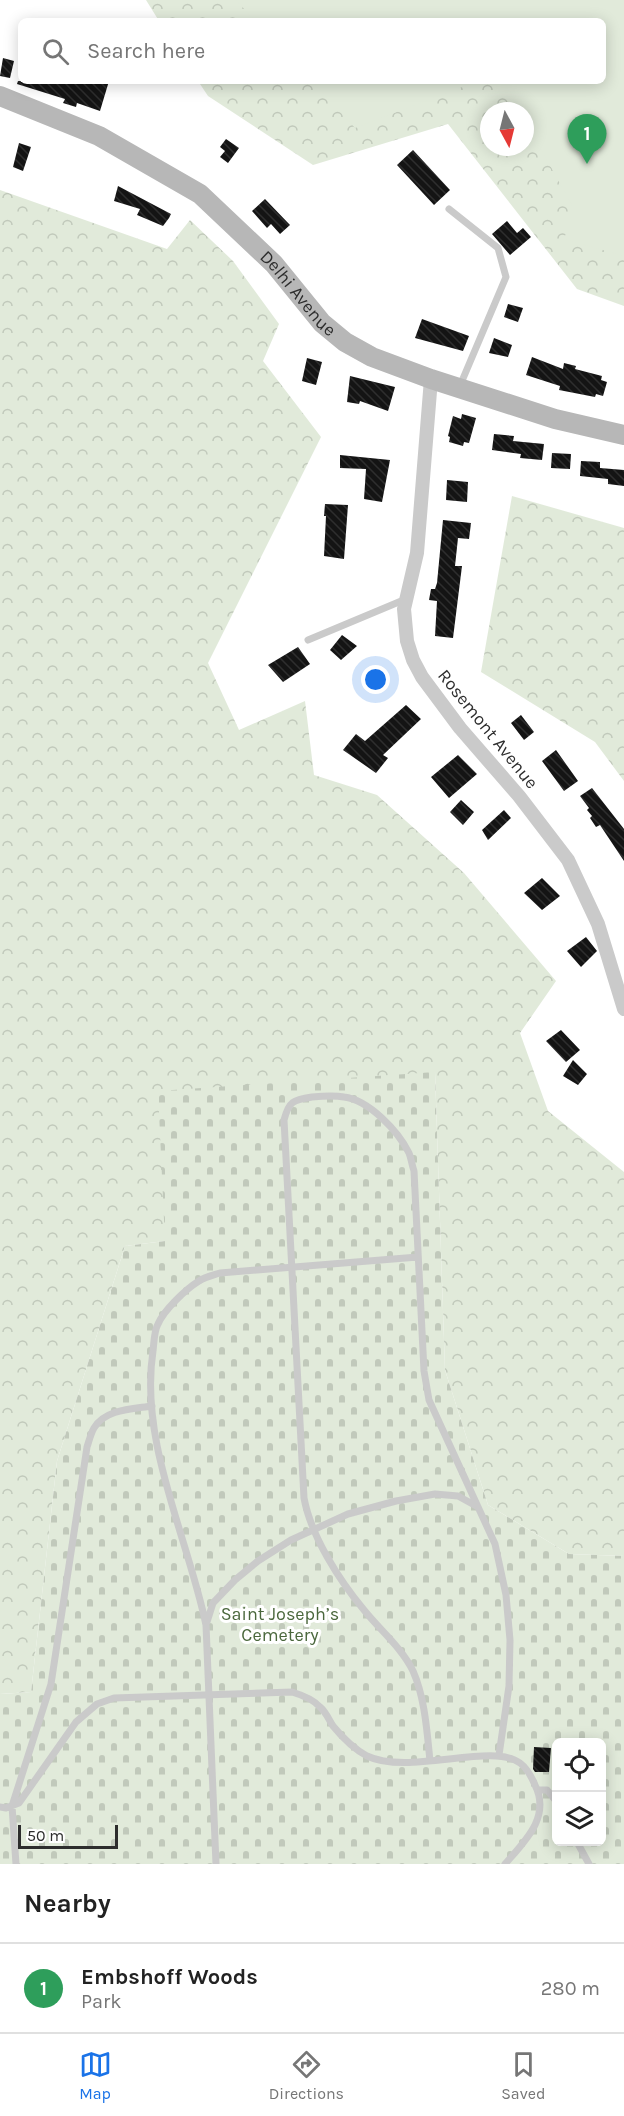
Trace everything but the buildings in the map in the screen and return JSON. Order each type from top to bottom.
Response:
[{"type":"street","name":"Delhi Avenue","points":[[0,96],[99,136],[200,194],[274,264],[322,323],[345,342],[372,357],[431,379],[555,419],[624,435]]},
{"type":"street","name":"Rosemont Avenue","points":[[431,379],[417,553],[406,599],[404,619],[407,641],[422,677],[460,728],[519,796],[568,860],[598,924],[624,1009]]},
{"type":"lane","points":[[449,209],[498,248],[506,277],[459,388]]},
{"type":"lane","points":[[308,640],[406,599]]},
{"type":"lane","points":[[430,1761],[421,1697],[413,1671],[334,1569],[307,1514],[304,1498],[284,1120],[288,1106],[297,1099],[321,1096],[346,1097],[365,1104],[390,1126],[409,1153],[414,1171],[424,1371],[429,1400],[495,1544],[506,1595],[510,1640],[509,1686],[499,1755]]},
{"type":"lane","points":[[216,1864],[206,1625],[200,1594],[179,1528],[159,1452],[152,1406],[151,1365],[157,1324],[174,1302],[199,1281],[220,1273],[418,1257]]},
{"type":"lane","points":[[16,1864],[12,1806],[51,1684],[87,1447],[94,1427],[107,1416],[123,1410],[152,1406]]},
{"type":"lane","points":[[206,1625],[213,1603],[235,1580],[258,1561],[291,1540],[348,1514],[396,1501],[435,1494],[458,1496],[478,1507]]},
{"type":"lane","points":[[0,1807],[6,1808],[19,1803],[76,1722],[97,1704],[114,1698],[292,1692],[304,1696],[321,1707],[333,1726],[350,1744],[368,1756],[393,1762],[499,1755],[520,1762],[531,1775],[538,1790],[541,1806],[539,1817],[529,1836],[505,1864]]},
{"type":"lane","points":[[538,1790],[548,1790],[552,1796]]},
{"type":"lane","points":[[579,1846],[589,1864]]},
{"type":"green space","points":[[146,0],[624,0],[624,306],[577,289],[448,124],[313,165],[208,96],[200,84],[606,84],[606,18],[157,18]]},
{"type":"green space","points":[[236,0],[624,0],[624,256],[564,239],[574,209],[534,136],[534,102],[515,102],[506,84],[606,84],[606,18],[252,18]]},
{"type":"green space","points":[[315,84],[470,84],[355,128]]},
{"type":"green space","points":[[0,190],[167,249],[190,220],[233,261],[279,324],[263,361],[321,437],[208,663],[239,730],[305,701],[314,775],[377,795],[464,873],[556,981],[520,1033],[548,1111],[624,1172],[624,1556],[569,1554],[488,1505],[445,1370],[435,1072],[165,1241],[125,1246],[57,1461],[31,1692],[0,1694]]},
{"type":"green space","points":[[512,496],[624,528],[624,781],[595,742],[481,672]]},
{"type":"green space","name":"Saint Joseph’s Cemetery","points":[[435,1072],[445,1370],[488,1505],[569,1554],[624,1556],[624,1864],[0,1864],[0,1694],[31,1692],[57,1461],[125,1246],[165,1241],[158,1091]]},
{"type":"place","name":"Embshoff Woods","points":[[587,164]]}]
